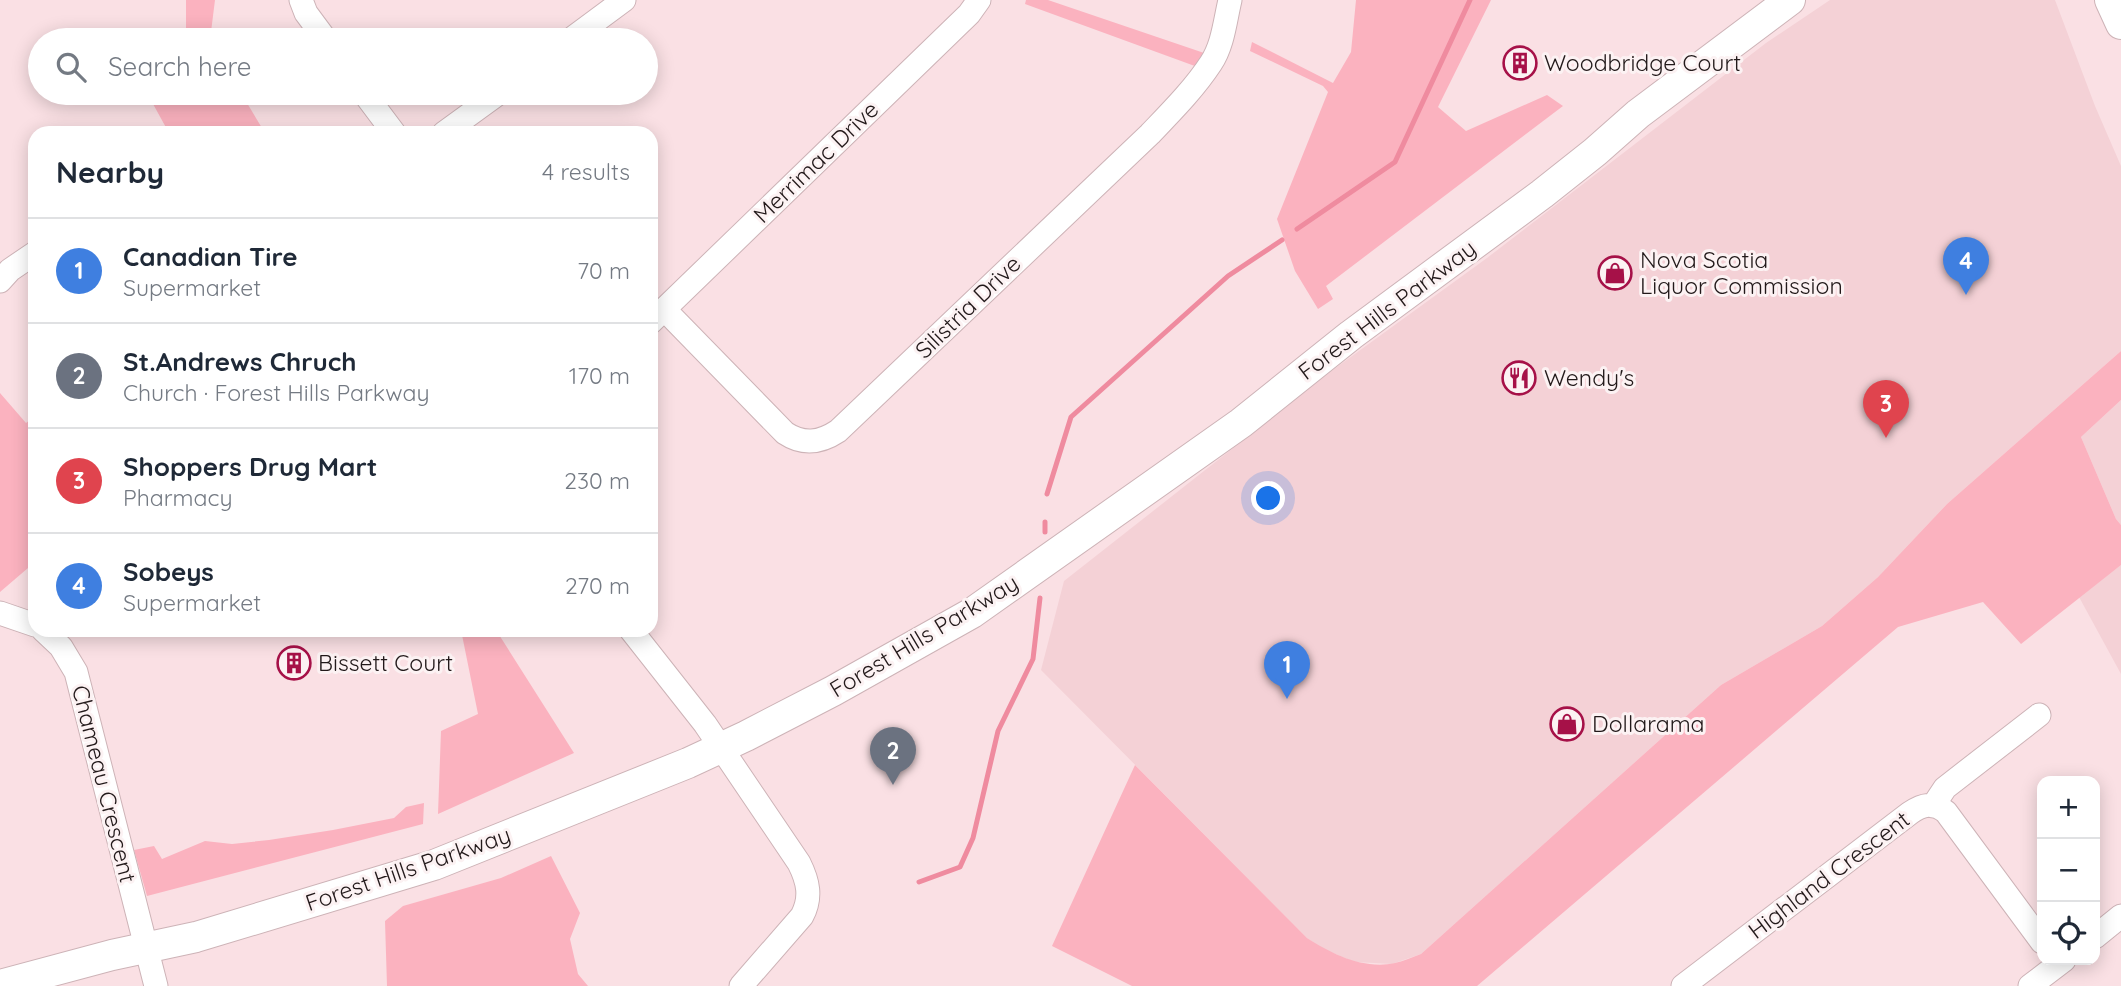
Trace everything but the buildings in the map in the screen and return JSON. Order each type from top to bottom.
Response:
[{"type":"main road","name":"Forest Hills Parkway","points":[[0,985],[112,955],[196,937],[434,865],[721,748],[833,691],[972,613],[1241,424],[1351,335],[1542,194],[1638,114],[1790,0]]},
{"type":"main road","points":[[2110,0],[2121,24]]},
{"type":"street","points":[[301,0],[306,13],[317,28]]},
{"type":"street","points":[[586,28],[624,0]]},
{"type":"street","name":"Merrimac Drive","points":[[658,315],[970,14],[979,0]]},
{"type":"street","name":"Silistria Drive","points":[[658,315],[785,433],[792,438],[808,442],[827,438],[848,422],[1181,102],[1212,62],[1221,40],[1230,0]]},
{"type":"street","points":[[373,105],[389,126]]},
{"type":"street","points":[[454,126],[482,105]]},
{"type":"street","points":[[0,281],[9,270],[28,258]]},
{"type":"street","points":[[0,613],[28,623]]},
{"type":"street","name":"Chameau Crescent","points":[[50,637],[66,652],[76,672],[156,986]]},
{"type":"street","points":[[637,637],[698,714],[799,863],[808,884],[806,908],[797,923],[741,986]]},
{"type":"street","name":"Highland Crescent","points":[[1684,986],[1914,810],[1923,805],[1933,806],[1945,788],[2039,715]]},
{"type":"street","points":[[1933,806],[1946,813],[2037,935]]},
{"type":"street","points":[[2100,933],[2121,916]]},
{"type":"street","points":[[2030,986],[2055,965]]},
{"type":"shaded area","points":[[186,0],[215,0],[212,28],[186,28]]},
{"type":"shaded area","points":[[1026,0],[1048,0],[1210,55],[1203,69],[1025,4]]},
{"type":"shaded area","points":[[1356,0],[1491,0],[1438,107],[1466,131],[1547,95],[1563,106],[1326,286],[1333,299],[1318,309],[1295,271],[1277,219],[1328,92],[1323,86],[1250,51],[1252,42],[1333,83],[1351,52]]},
{"type":"shaded area","points":[[1830,0],[2055,0],[2121,166],[2121,351],[1947,504],[1878,577],[1822,626],[1721,685],[1421,954],[1392,964],[1355,962],[1323,949],[1307,938],[1041,670],[1064,581],[1330,372],[1487,258],[1766,43]]},
{"type":"shaded area","points":[[154,105],[248,105],[261,126],[165,126]]},
{"type":"shaded area","points":[[2121,351],[2121,400],[2081,437],[2121,525],[2121,565],[2021,644],[1983,602],[1898,627],[1477,986],[1132,986],[1052,946],[1135,765],[1307,938],[1338,955],[1372,964],[1395,963],[1421,954],[1721,685],[1822,626],[1878,577],[1947,504]]},
{"type":"shaded area","points":[[0,393],[26,423],[28,421],[28,568],[0,592]]},
{"type":"shaded area","points":[[2121,400],[2121,525],[2081,437]]},
{"type":"shaded area","points":[[2121,565],[2121,674],[2079,597]]},
{"type":"shaded area","points":[[462,637],[500,637],[574,753],[438,814],[441,731],[478,714]]},
{"type":"shaded area","points":[[424,803],[423,824],[147,896],[134,850],[154,846],[162,859],[205,841],[232,844],[333,830],[394,818],[406,807]]},
{"type":"shaded area","points":[[551,856],[580,913],[570,939],[578,974],[588,986],[387,986],[385,921],[403,906],[501,878]]},
{"type":"waterway","points":[[1297,229],[1395,162],[1470,0]]},
{"type":"waterway","points":[[1047,494],[1071,417],[1228,276],[1282,240]]},
{"type":"waterway","points":[[1045,522],[1045,532]]},
{"type":"waterway","points":[[919,882],[960,867],[973,838],[998,731],[1033,659],[1040,598]]},
{"type":"place","name":"Woodbridge Court","points":[[1520,63]]},
{"type":"place","name":"Nova Scotia Liquor Commission","points":[[1615,273]]},
{"type":"place","name":"Sobeys","points":[[1966,295]]},
{"type":"place","name":"Wendy's","points":[[1519,378]]},
{"type":"place","name":"Shoppers Drug Mart","points":[[1886,438]]},
{"type":"place","name":"Bissett Court","points":[[294,663]]},
{"type":"place","name":"Canadian Tire","points":[[1287,699]]},
{"type":"place","name":"Dollarama","points":[[1567,724]]},
{"type":"place","name":"St.Andrews Chruch","points":[[893,785]]}]
